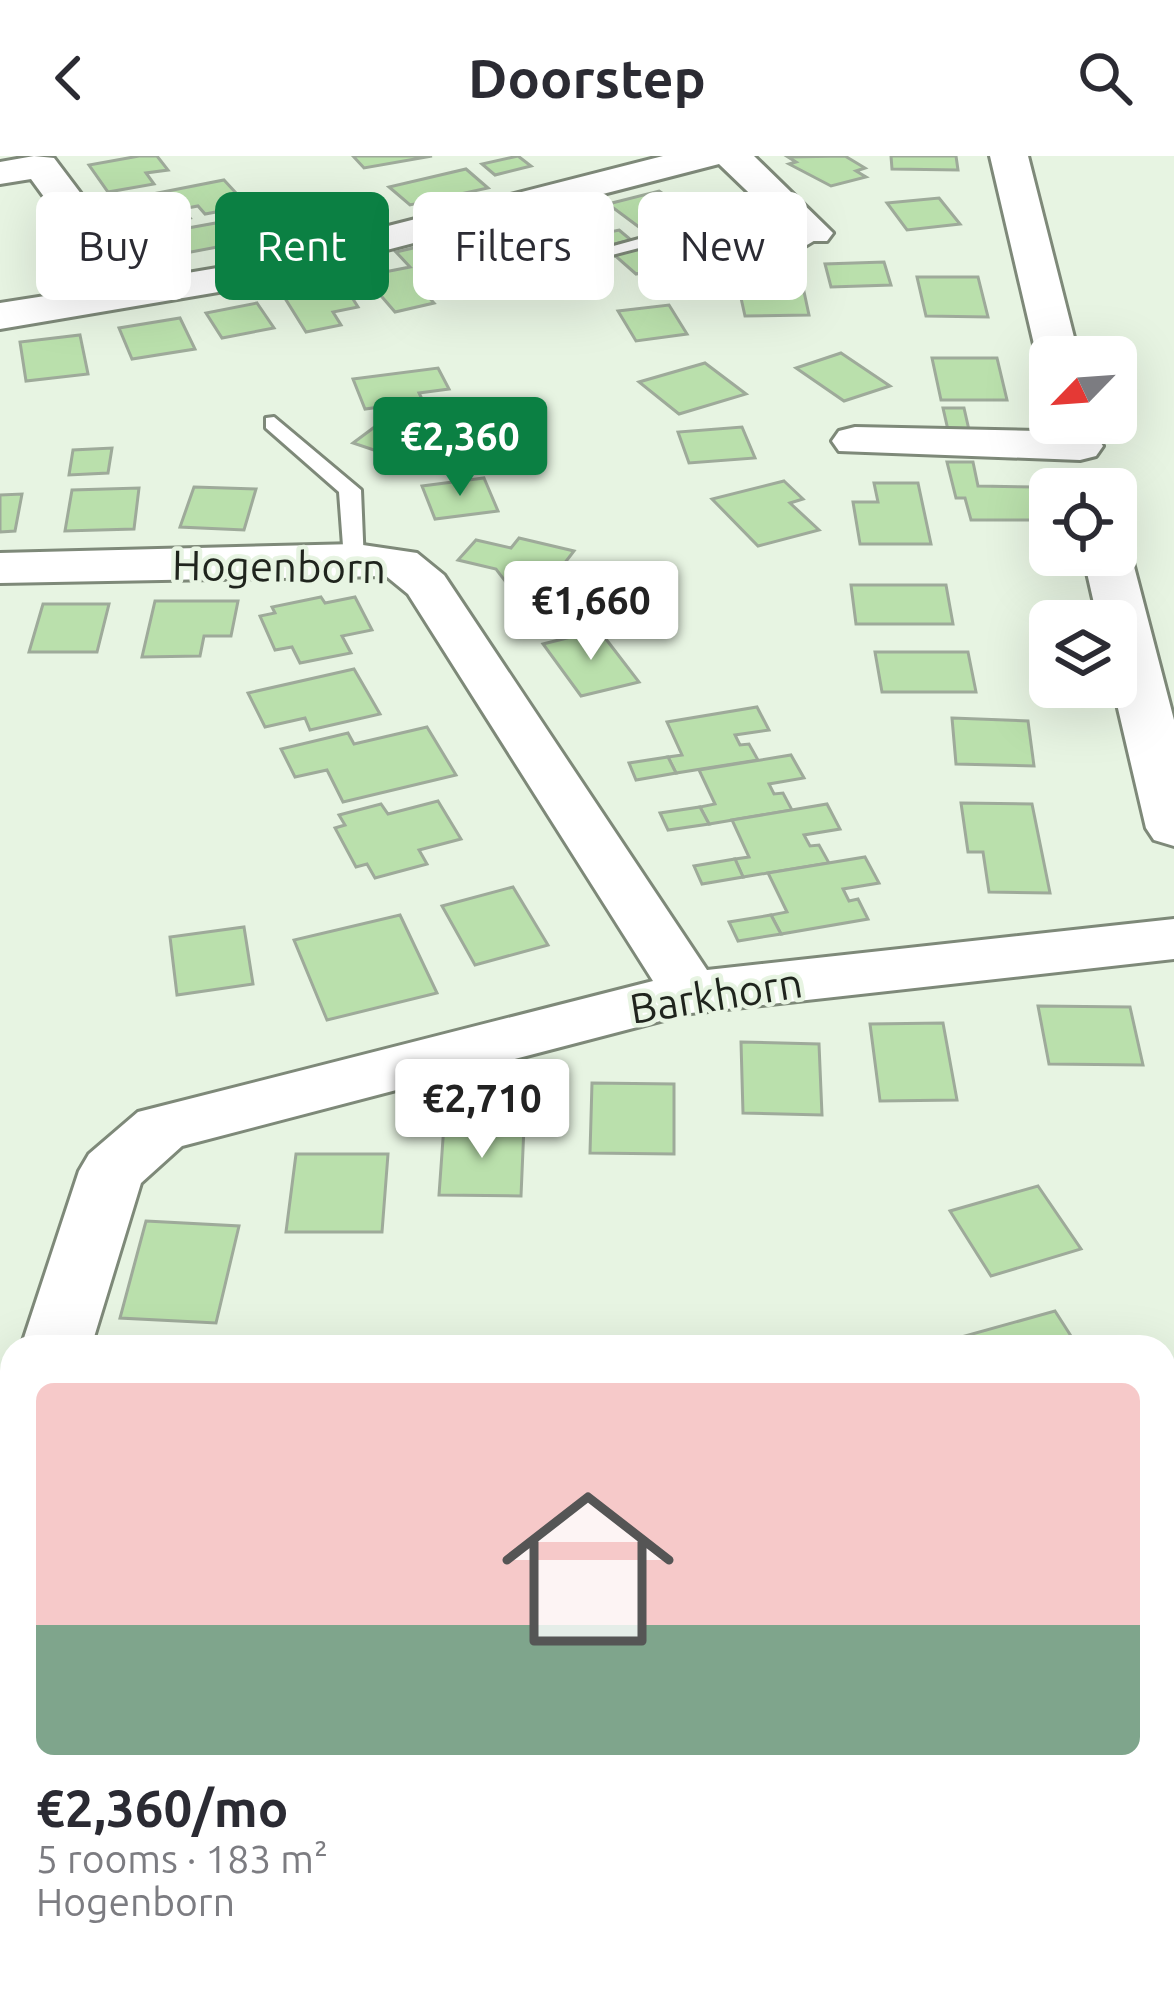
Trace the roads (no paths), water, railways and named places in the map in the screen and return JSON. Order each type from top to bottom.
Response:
[{"type":"street","points":[[554,156],[596,185]]},
{"type":"street","points":[[191,284],[236,277],[707,156]]},
{"type":"street","points":[[732,156],[770,192]]},
{"type":"street","points":[[1009,156],[1053,336]]},
{"type":"street","points":[[0,173],[41,166],[60,192]]},
{"type":"street","points":[[807,227],[813,233]]},
{"type":"street","points":[[0,316],[94,300]]},
{"type":"street","points":[[855,441],[1082,453]]},
{"type":"street","name":"Hogenborn","points":[[0,568],[356,559],[400,563],[427,585],[691,992]]},
{"type":"street","points":[[1112,576],[1174,828]]},
{"type":"street","name":"Barkhorn","points":[[60,1335],[112,1171],[161,1128],[691,992],[1174,939]]},
{"type":"lane","points":[[807,237],[813,233]]},
{"type":"lane","points":[[274,423],[350,490],[356,559]]}]
